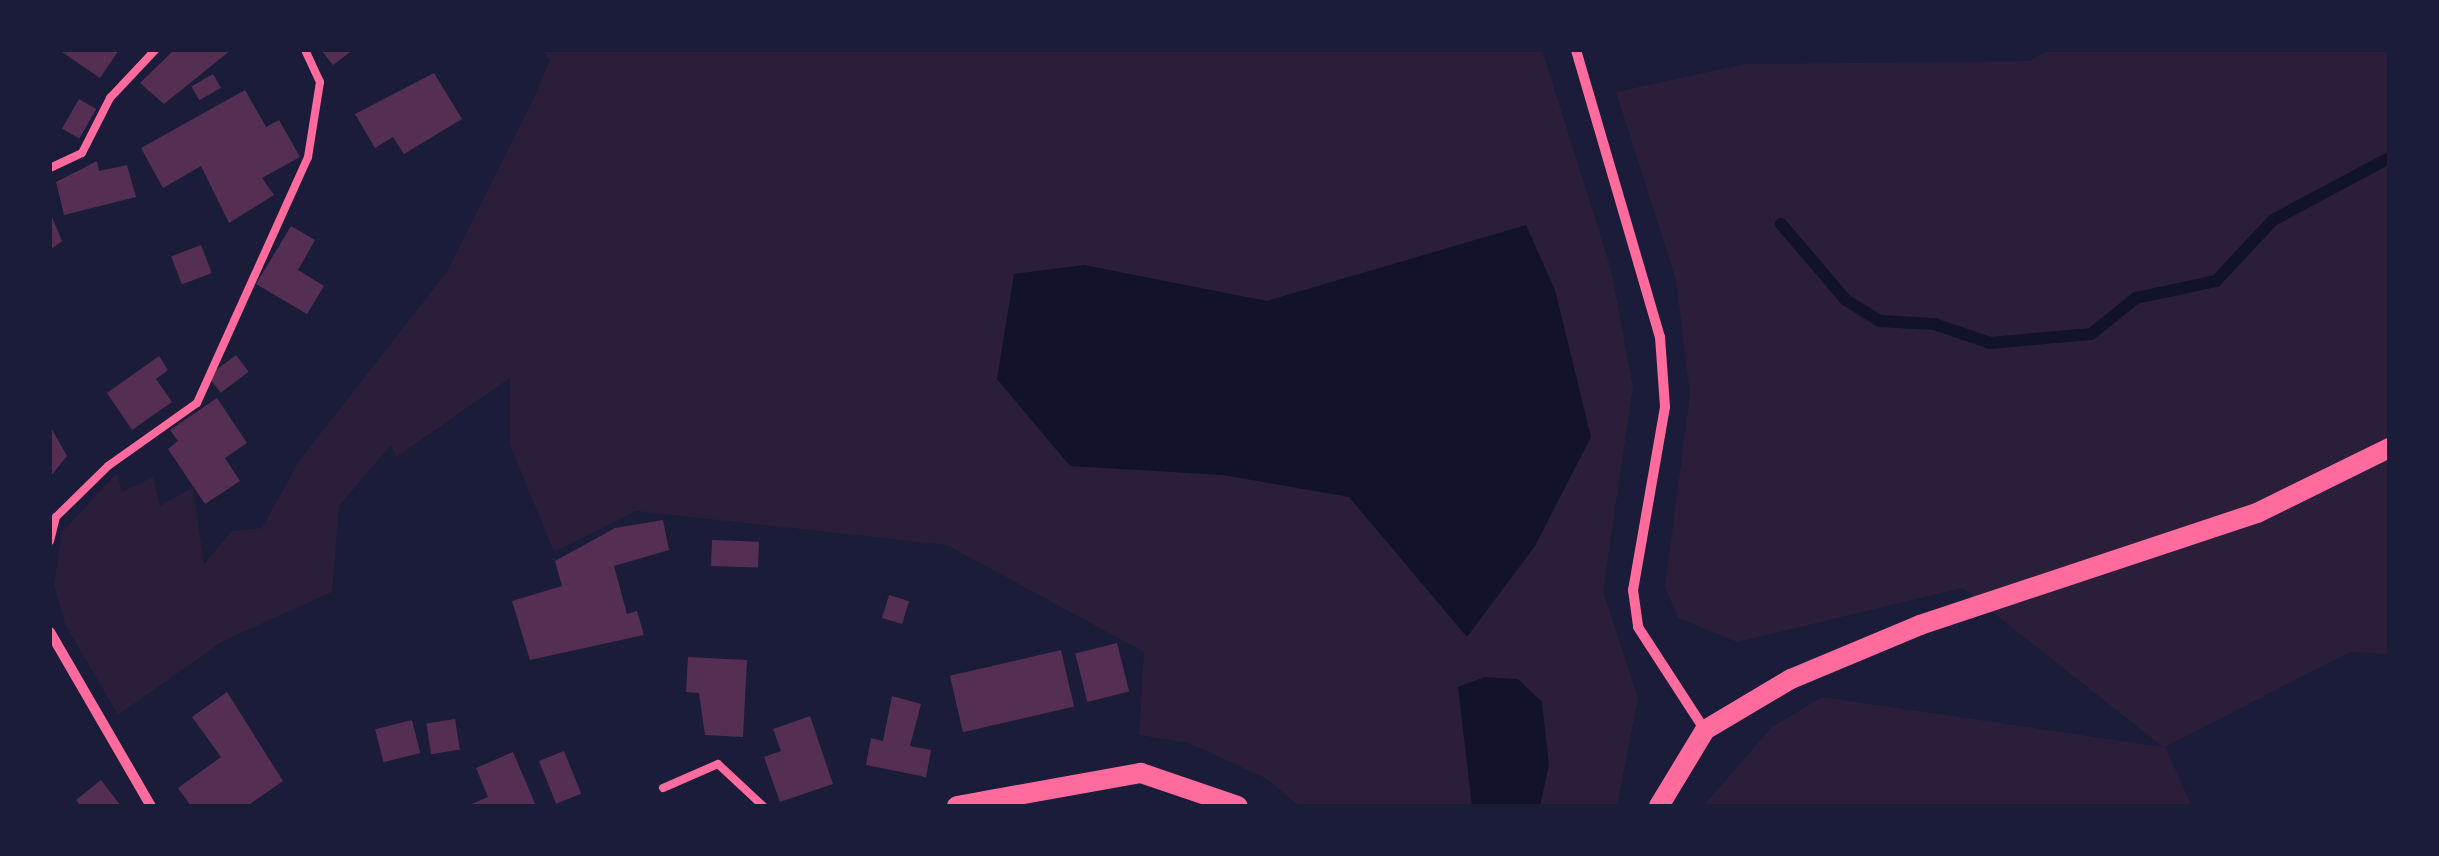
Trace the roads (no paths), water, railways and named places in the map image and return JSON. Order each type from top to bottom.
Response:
[{"type":"main road","points":[[1659,806],[1704,730],[1791,679],[1888,638],[2258,513],[2389,448]]},
{"type":"main road","points":[[957,806],[1142,773],[1238,806]]},
{"type":"street","points":[[1576,50],[1660,337],[1665,407],[1633,590],[1638,627],[1704,730]]},
{"type":"street","points":[[50,632],[150,806]]},
{"type":"lane","points":[[50,168],[82,153],[110,98],[155,50]]},
{"type":"lane","points":[[50,541],[56,517],[108,466],[197,403],[308,156],[320,82],[305,50]]},
{"type":"lane","points":[[663,788],[718,764],[763,806]]},
{"type":"waterway","points":[[1781,224],[1846,300],[1880,321],[1934,324],[1990,343],[2091,334],[2136,298],[2216,281],[2273,220],[2389,158]]}]
